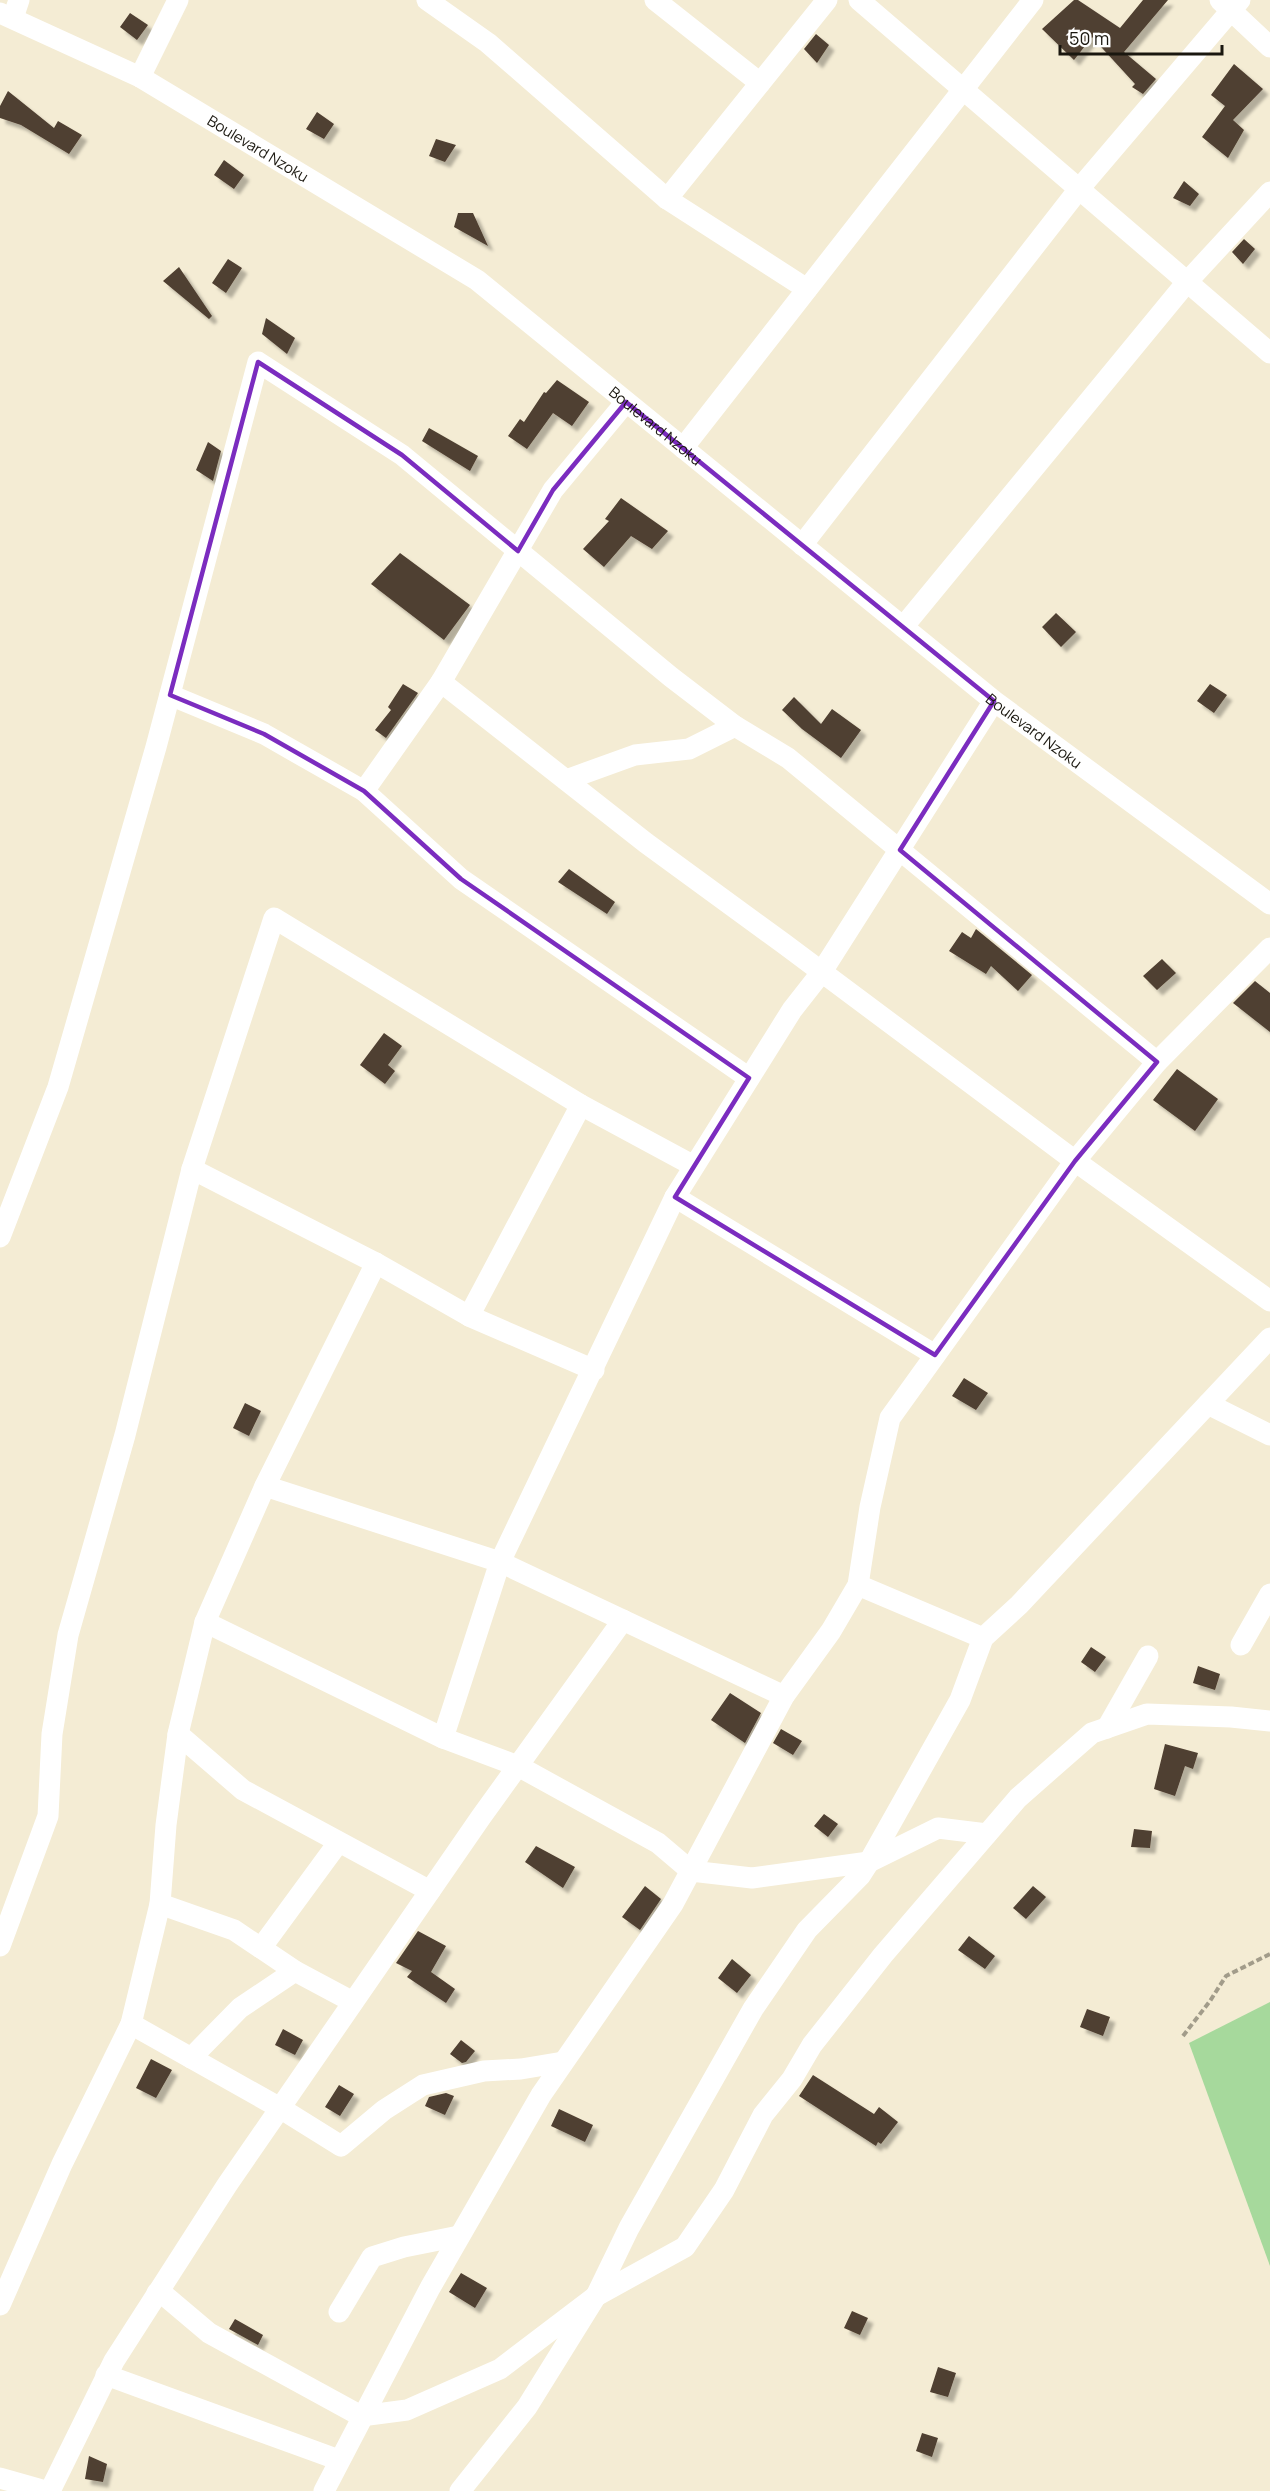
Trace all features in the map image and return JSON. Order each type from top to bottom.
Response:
[{"type":"street","points":[[140,77],[178,0]]},
{"type":"street","points":[[427,0],[488,43],[667,199],[807,288]]},
{"type":"street","points":[[655,0],[760,83]]},
{"type":"street","points":[[667,199],[827,0]]},
{"type":"street","points":[[859,0],[1270,353]]},
{"type":"street","points":[[683,448],[1033,0]]},
{"type":"street","points":[[802,545],[1079,189],[1230,4],[1270,47]]},
{"type":"street","name":"Boulevard Nzoku","points":[[11,10],[140,77],[477,280],[994,701],[1270,904]]},
{"type":"street","points":[[903,627],[1187,282],[1270,192]]},
{"type":"street","points":[[0,1237],[58,1087],[170,695],[258,362],[402,455],[670,677],[735,726],[788,758],[1157,1062]]},
{"type":"street","points":[[364,791],[441,682],[553,490],[626,402]]},
{"type":"street","points":[[441,682],[646,843],[1075,1161],[1270,1301]]},
{"type":"street","points":[[170,695],[264,734],[364,791],[461,879],[749,1078]]},
{"type":"street","points":[[443,1738],[500,1562],[675,1197],[792,1010],[821,973],[994,701]]},
{"type":"street","points":[[566,780],[635,755],[690,749],[735,726]]},
{"type":"street","points":[[2,1936],[48,1816],[52,1734],[68,1635],[125,1435],[192,1169],[274,918],[581,1105],[694,1166]]},
{"type":"street","points":[[324,2491],[361,2416],[459,2236],[541,2095],[673,1904],[784,1696],[831,1631],[858,1585],[870,1507],[890,1418],[1075,1161],[1157,1062],[1270,948]]},
{"type":"street","points":[[469,1316],[581,1105]]},
{"type":"street","points":[[192,1169],[376,1263],[469,1316],[594,1370]]},
{"type":"street","points":[[675,1197],[935,1355]]},
{"type":"street","points":[[0,2305],[62,2164],[131,2024],[160,1904],[166,1825],[178,1734],[205,1622],[265,1486],[376,1263]]},
{"type":"street","points":[[460,2491],[527,2407],[596,2296],[629,2228],[753,2008],[807,1930],[860,1875],[869,1862],[960,1700],[983,1638],[1019,1605],[1270,1338]]},
{"type":"street","points":[[1208,1404],[1270,1435]]},
{"type":"street","points":[[265,1486],[500,1562],[784,1696]]},
{"type":"street","points":[[858,1585],[983,1638]]},
{"type":"street","points":[[1241,1645],[1270,1594]]},
{"type":"street","points":[[0,2478],[48,2491],[106,2376],[227,2185],[430,1891],[624,1620]]},
{"type":"street","points":[[205,1622],[443,1738],[518,1766],[658,1843],[691,1870],[752,1878],[869,1862],[938,1828],[987,1834]]},
{"type":"street","points":[[1107,1728],[1148,1656]]},
{"type":"street","points":[[157,2293],[164,2295],[209,2333],[361,2416],[407,2410],[500,2369],[596,2296],[685,2247],[724,2190],[763,2115],[792,2079],[812,2045],[883,1955],[1018,1798],[1092,1733],[1147,1714],[1270,1721]]},
{"type":"street","points":[[178,1734],[243,1790],[430,1891]]},
{"type":"street","points":[[261,1948],[338,1843]]},
{"type":"street","points":[[160,1904],[234,1930],[295,1971],[353,2002]]},
{"type":"street","points":[[191,2058],[240,2008],[295,1971]]},
{"type":"street","points":[[131,2024],[280,2108],[341,2146],[384,2110],[423,2085],[484,2071],[521,2069],[563,2062]]},
{"type":"street","points":[[339,2312],[372,2257],[404,2247],[459,2236]]},
{"type":"street","points":[[106,2376],[339,2460]]},
{"type":"path","points":[[1183,2036],[1226,1976],[1270,1954]]},
{"type":"highlighted area","points":[[258,362],[402,455],[518,551],[553,490],[626,402],[994,701],[900,850],[1157,1062],[1075,1161],[935,1355],[675,1197],[749,1078],[461,879],[364,791],[264,734],[170,695]]},
{"type":"green space","points":[[1270,2002],[1270,2266],[1189,2043]]},
{"type":"building","points":[[1074,0],[1078,0],[1120,28],[1143,0],[1168,0],[1124,52],[1156,79],[1143,94],[1132,87],[1135,84],[1092,37],[1074,60],[1042,29]]},
{"type":"building","points":[[130,13],[148,25],[137,40],[120,27]]},
{"type":"building","points":[[816,34],[829,45],[817,63],[804,49]]},
{"type":"building","points":[[1234,64],[1263,89],[1233,120],[1244,130],[1228,158],[1202,137],[1225,106],[1211,95]]},
{"type":"building","points":[[8,91],[54,128],[58,121],[82,135],[69,154],[21,125],[0,118],[0,106]]},
{"type":"building","points":[[317,112],[334,124],[324,139],[306,129]]},
{"type":"building","points":[[436,139],[456,145],[445,162],[429,156]]},
{"type":"building","points":[[224,160],[244,175],[234,189],[214,175]]},
{"type":"building","points":[[1184,181],[1199,194],[1190,206],[1173,198]]},
{"type":"building","points":[[458,213],[473,213],[488,246],[454,227]]},
{"type":"building","points":[[1244,239],[1255,249],[1243,264],[1232,252]]},
{"type":"building","points":[[228,259],[242,268],[226,293],[212,283]]},
{"type":"building","points":[[179,267],[212,316],[209,319],[163,281]]},
{"type":"building","points":[[266,318],[295,338],[287,354],[262,334]]},
{"type":"building","points":[[557,380],[589,402],[572,426],[553,413],[527,449],[508,436],[520,419],[524,422],[544,392],[546,393]]},
{"type":"building","points":[[429,428],[478,456],[470,471],[422,441]]},
{"type":"building","points":[[208,442],[221,451],[213,481],[196,470]]},
{"type":"building","points":[[621,498],[668,531],[652,549],[631,536],[604,567],[583,549],[609,521],[605,519]]},
{"type":"building","points":[[400,553],[470,605],[444,640],[371,584]]},
{"type":"building","points":[[1056,613],[1076,632],[1061,647],[1042,627]]},
{"type":"building","points":[[403,684],[418,693],[386,738],[375,730],[391,710],[388,707]]},
{"type":"building","points":[[1210,684],[1227,695],[1214,713],[1197,701]]},
{"type":"building","points":[[794,697],[821,724],[832,709],[861,730],[841,758],[802,729],[782,710]]},
{"type":"building","points":[[569,869],[615,902],[607,914],[558,882]]},
{"type":"building","points":[[976,929],[1032,975],[1018,991],[991,966],[986,974],[949,951],[962,932],[971,938]]},
{"type":"building","points":[[1162,959],[1176,973],[1157,990],[1143,976]]},
{"type":"building","points":[[1255,981],[1270,993],[1270,1032],[1233,1003]]},
{"type":"building","points":[[384,1033],[402,1046],[388,1065],[395,1071],[385,1084],[360,1065]]},
{"type":"building","points":[[1177,1069],[1218,1099],[1195,1131],[1153,1100]]},
{"type":"building","points":[[964,1378],[988,1393],[976,1410],[952,1396]]},
{"type":"building","points":[[245,1403],[261,1411],[249,1436],[233,1428]]},
{"type":"building","points":[[1091,1647],[1106,1657],[1095,1672],[1081,1662]]},
{"type":"building","points":[[1198,1666],[1220,1674],[1215,1690],[1193,1683]]},
{"type":"building","points":[[730,1693],[761,1713],[745,1743],[711,1720]]},
{"type":"building","points":[[781,1729],[802,1741],[793,1755],[773,1743]]},
{"type":"building","points":[[1165,1744],[1198,1753],[1193,1769],[1185,1766],[1175,1796],[1154,1789]]},
{"type":"building","points":[[824,1814],[838,1824],[828,1837],[814,1826]]},
{"type":"building","points":[[1134,1829],[1152,1831],[1150,1848],[1131,1847]]},
{"type":"building","points":[[536,1846],[575,1867],[563,1888],[525,1862]]},
{"type":"building","points":[[645,1886],[661,1899],[640,1930],[622,1917]]},
{"type":"building","points":[[1033,1886],[1046,1897],[1026,1919],[1013,1908]]},
{"type":"building","points":[[418,1931],[446,1946],[431,1972],[455,1989],[446,2003],[407,1977],[412,1971],[396,1963]]},
{"type":"building","points":[[969,1936],[995,1956],[985,1969],[958,1950]]},
{"type":"building","points":[[732,1959],[751,1975],[737,1993],[718,1978]]},
{"type":"building","points":[[1087,2009],[1110,2017],[1103,2036],[1080,2027]]},
{"type":"building","points":[[283,2029],[303,2040],[295,2055],[275,2045]]},
{"type":"building","points":[[461,2040],[475,2051],[466,2062],[462,2063],[450,2054]]},
{"type":"building","points":[[151,2059],[172,2070],[156,2098],[136,2088]]},
{"type":"building","points":[[813,2075],[874,2114],[879,2107],[898,2122],[881,2144],[878,2142],[876,2146],[799,2096]]},
{"type":"building","points":[[339,2085],[354,2094],[340,2116],[325,2107]]},
{"type":"building","points":[[446,2093],[454,2096],[445,2115],[425,2106],[429,2097]]},
{"type":"building","points":[[559,2109],[593,2125],[585,2142],[551,2126]]},
{"type":"building","points":[[461,2273],[487,2288],[475,2308],[449,2292]]},
{"type":"building","points":[[852,2311],[868,2318],[860,2335],[844,2328]]},
{"type":"building","points":[[235,2319],[263,2335],[258,2345],[229,2329]]},
{"type":"building","points":[[938,2367],[956,2373],[948,2397],[930,2392]]},
{"type":"building","points":[[922,2433],[938,2438],[932,2457],[916,2451]]},
{"type":"building","points":[[89,2456],[107,2464],[103,2482],[85,2479]]}]
